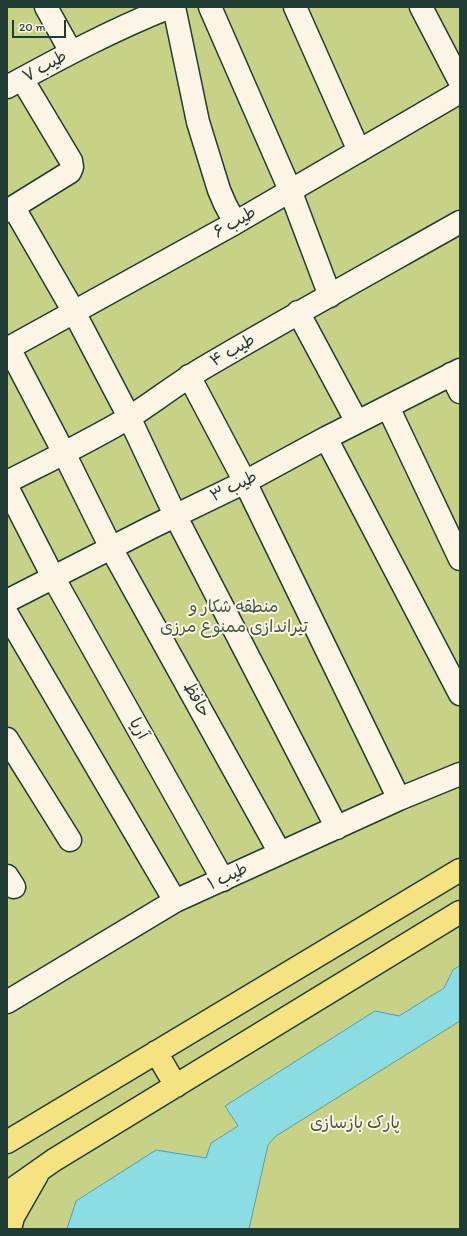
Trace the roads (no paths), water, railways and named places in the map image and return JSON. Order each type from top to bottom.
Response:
[{"type":"main road","points":[[11,1138],[460,870]]},
{"type":"main road","points":[[7,1193],[40,1169],[460,912]]},
{"type":"main road","points":[[156,1052],[176,1086]]},
{"type":"main road","points":[[10,1229],[13,1217],[40,1169]]},
{"type":"street","points":[[46,7],[71,52]]},
{"type":"street","name":"طیب ۷","points":[[15,83],[71,52],[129,15],[170,7]]},
{"type":"street","points":[[174,7],[198,122],[219,190],[235,223]]},
{"type":"street","points":[[210,7],[290,190],[330,296]]},
{"type":"street","points":[[295,7],[359,151]]},
{"type":"street","points":[[421,7],[460,82]]},
{"type":"street","points":[[15,83],[71,161],[72,167],[70,172],[10,210],[74,312],[129,417],[175,515],[337,828]]},
{"type":"street","name":"طیب ۶","points":[[8,348],[235,223],[460,92]]},
{"type":"street","name":"طیب ۴","points":[[7,482],[64,453],[129,417],[189,376],[298,312],[330,296],[460,222]]},
{"type":"street","points":[[298,312],[357,422]]},
{"type":"street","name":"حافظ","points":[[8,348],[64,453],[112,548],[280,853]]},
{"type":"street","points":[[189,376],[245,482],[399,799]]},
{"type":"street","name":"طیب ۳","points":[[7,601],[175,515],[245,482],[357,422],[388,407],[457,379]]},
{"type":"street","points":[[388,407],[460,559]]},
{"type":"street","points":[[326,438],[460,694]]},
{"type":"street","name":"آریا","points":[[7,487],[53,577],[223,880]]},
{"type":"street","points":[[7,614],[175,901]]},
{"type":"street","points":[[7,739],[70,840]]},
{"type":"street","name":"طیب ۱","points":[[7,1002],[175,901],[399,799],[460,774]]},
{"type":"water","points":[[460,966],[460,1021],[276,1136],[268,1145],[249,1229],[67,1229],[76,1201],[156,1150],[206,1158],[211,1143],[238,1126],[225,1106],[375,1011],[399,1016],[444,988],[453,970]]},
{"type":"park label","name":"منطقه شکار و تیراندازی ممنوع مرزی","points":[[234,618]]},
{"type":"park label","name":"پارک بازسازی","points":[[355,1124]]}]
